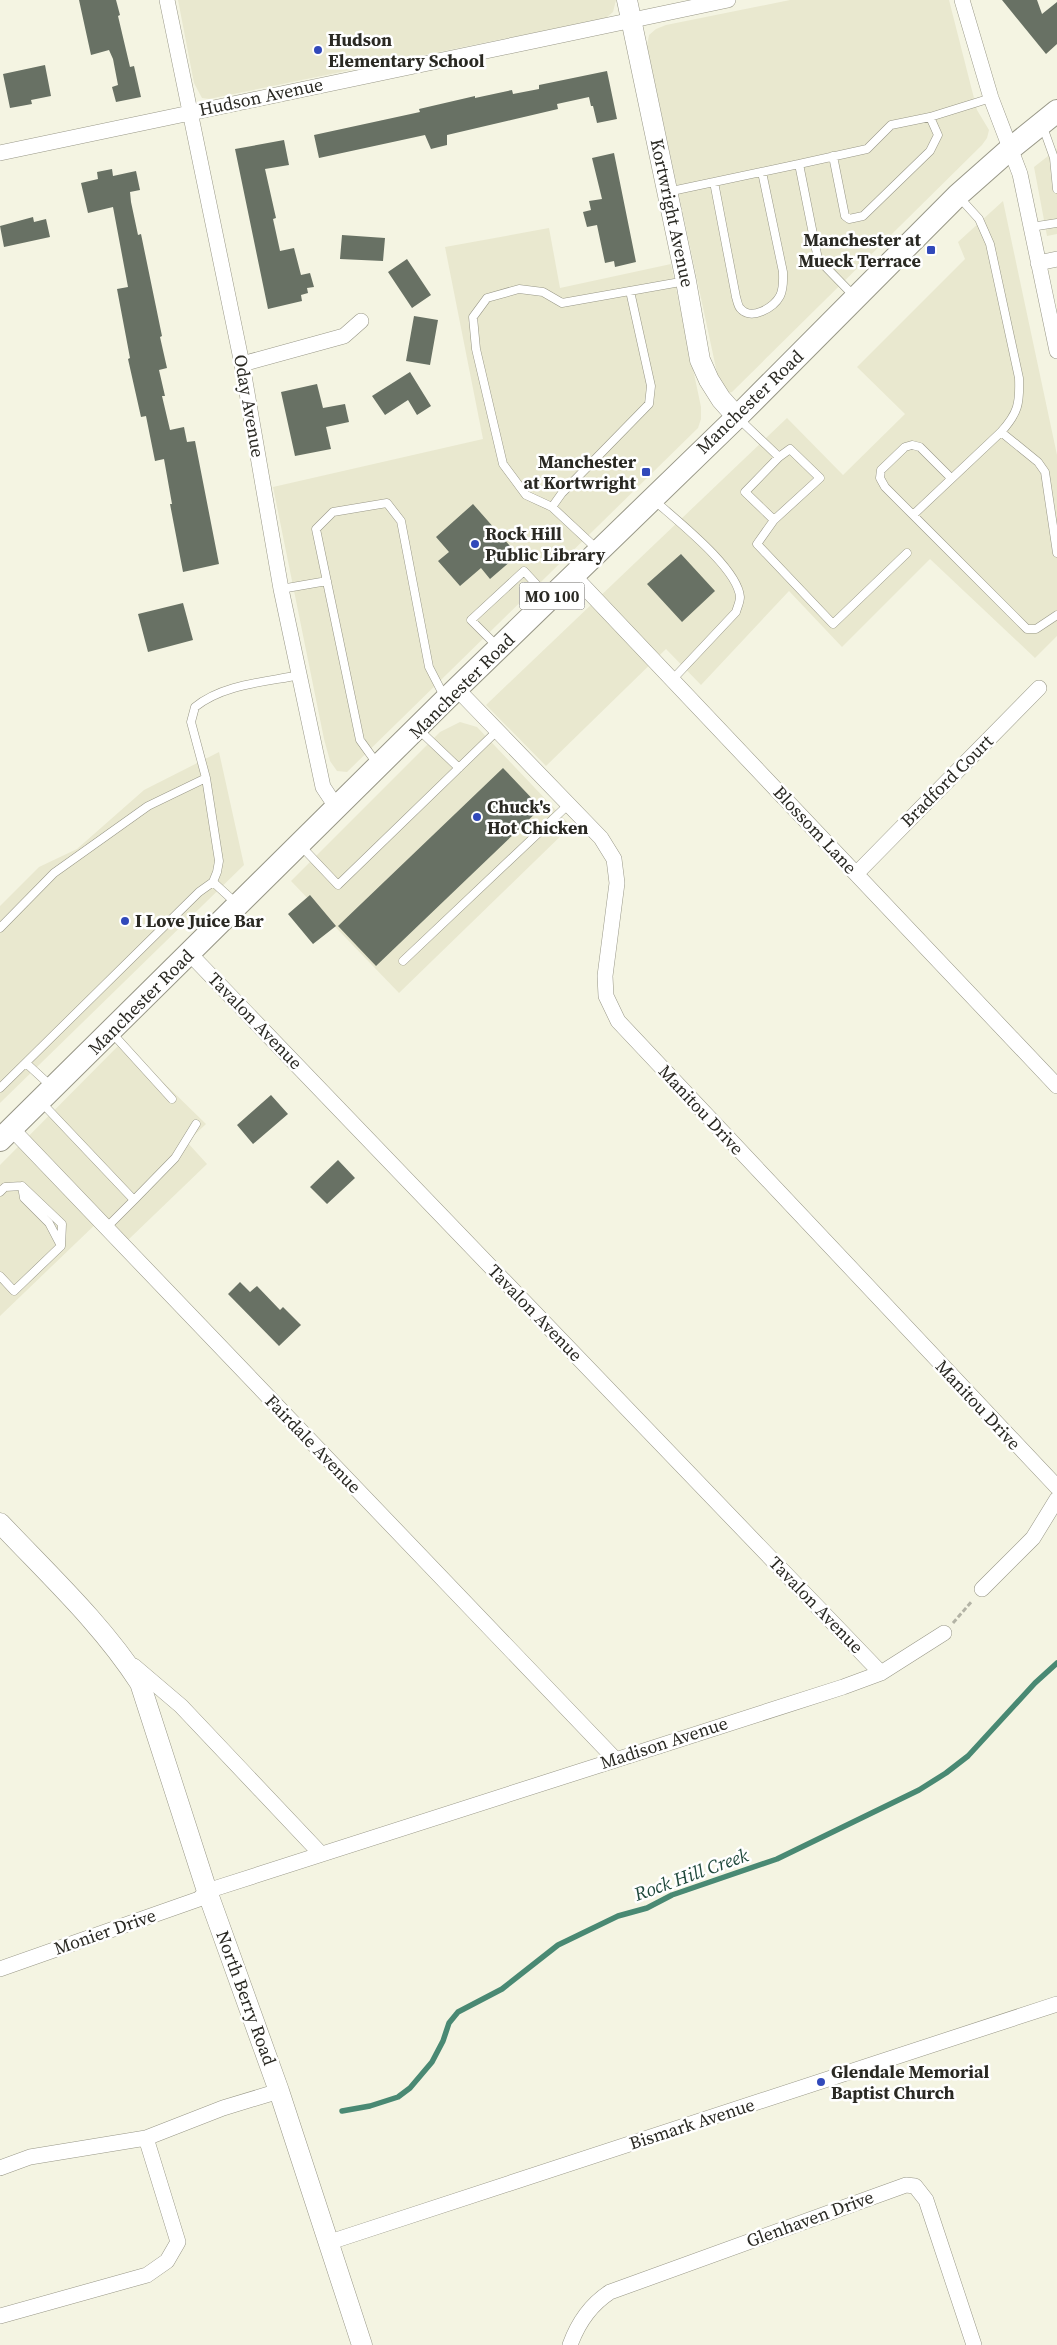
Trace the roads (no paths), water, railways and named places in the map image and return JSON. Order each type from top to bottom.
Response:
[{"type":"main road","name":"Kortwright Avenue","points":[[627,0],[703,369],[721,399],[737,417]]},
{"type":"main road","name":"Manchester Road","points":[[4,1131],[47,1095],[573,575],[737,417],[958,195],[1049,116]]},
{"type":"main road","name":"North Berry Road","points":[[0,1523],[97,1624],[122,1655],[140,1683],[207,1891],[279,2091],[327,2243],[362,2345]]},
{"type":"street","name":"Oday Avenue","points":[[167,0],[242,364],[281,589],[323,787],[337,808]]},
{"type":"street","name":"Hudson Avenue","points":[[0,153],[728,0]]},
{"type":"street","points":[[962,0],[990,98],[1020,174],[1057,351]]},
{"type":"street","points":[[1038,263],[1057,259]]},
{"type":"street","points":[[242,364],[344,336],[361,321]]},
{"type":"street","name":"Blossom Lane","points":[[573,575],[1057,1086]]},
{"type":"street","name":"Bradford Court","points":[[856,874],[1039,688]]},
{"type":"street","name":"Manitou Drive","points":[[452,694],[498,730],[601,838],[614,859],[618,883],[605,976],[606,996],[618,1021],[1057,1487]]},
{"type":"street","name":"Tavalon Avenue","points":[[190,954],[881,1673]]},
{"type":"street","name":"Fairdale Avenue","points":[[4,1131],[106,1228],[615,1759]]},
{"type":"street","points":[[982,1589],[1033,1538],[1057,1499]]},
{"type":"street","name":"Madison Avenue","points":[[207,1891],[881,1673],[944,1633]]},
{"type":"street","name":"North Berry Road","points":[[122,1655],[181,1706],[321,1854]]},
{"type":"street","name":"Monier Drive","points":[[0,1969],[199,1899],[207,1891]]},
{"type":"street","name":"Bismark Avenue","points":[[327,2243],[1057,2004]]},
{"type":"street","points":[[0,2168],[30,2157],[146,2138],[223,2108],[279,2091]]},
{"type":"street","points":[[0,2316],[147,2275],[167,2261],[178,2242],[146,2138]]},
{"type":"street","name":"Glenhaven Drive","points":[[570,2345],[575,2330],[586,2314],[596,2301],[610,2292],[906,2185],[915,2186],[926,2200],[974,2345]]},
{"type":"lane","points":[[667,192],[867,149],[891,126],[930,117],[990,98]]},
{"type":"lane","points":[[1049,116],[1057,189]]},
{"type":"lane","points":[[834,156],[845,216],[849,219],[863,216],[930,150],[938,135],[930,117]]},
{"type":"lane","points":[[799,164],[818,259],[855,298]]},
{"type":"lane","points":[[714,182],[736,297],[740,308],[748,314],[756,313],[768,308],[779,297],[783,287],[782,272],[762,172]]},
{"type":"lane","points":[[913,515],[1001,432],[1014,418],[1020,401],[1020,378],[990,244],[979,219],[958,195]]},
{"type":"lane","points":[[1031,227],[1057,223]]},
{"type":"lane","points":[[599,550],[552,507],[526,495],[503,464],[476,350],[473,317],[488,298],[519,290],[543,292],[562,303],[686,281]]},
{"type":"lane","points":[[552,507],[562,493],[649,404],[651,386],[630,292]]},
{"type":"lane","points":[[737,417],[779,457]]},
{"type":"lane","points":[[1001,432],[1038,462],[1045,472],[1057,553]]},
{"type":"lane","points":[[952,478],[920,447],[912,445],[905,447],[881,470],[880,478],[885,487],[1027,629],[1041,627],[1057,615]]},
{"type":"lane","points":[[774,520],[745,492],[779,457],[790,449],[820,478],[774,520],[756,544],[833,624],[907,553]]},
{"type":"lane","points":[[652,498],[727,568],[736,584],[740,598],[736,612],[672,680]]},
{"type":"lane","points":[[379,767],[360,740],[316,529],[333,512],[387,503],[401,521],[429,667],[452,694]]},
{"type":"lane","points":[[499,648],[472,620],[524,570],[550,599]]},
{"type":"lane","points":[[281,589],[327,580]]},
{"type":"lane","points":[[0,1088],[199,892],[213,882],[218,872],[219,861],[206,778],[191,722],[195,707],[210,697],[235,689],[300,675]]},
{"type":"lane","points":[[418,729],[459,768]]},
{"type":"lane","points":[[299,845],[338,885],[498,730]]},
{"type":"lane","points":[[0,928],[54,873],[148,806],[206,778]]},
{"type":"lane","points":[[403,961],[569,804]]},
{"type":"lane","points":[[213,882],[238,905]]},
{"type":"lane","points":[[110,1032],[172,1099]]},
{"type":"lane","points":[[26,1063],[47,1095],[134,1200]]},
{"type":"lane","points":[[106,1228],[175,1158],[196,1124]]},
{"type":"lane","points":[[0,1276],[14,1291],[61,1246],[50,1223],[24,1198],[22,1186],[2,1187]]},
{"type":"waterway","name":"Rock Hill Creek","points":[[342,2111],[370,2106],[398,2097],[410,2088],[432,2062],[443,2041],[449,2023],[458,2012],[502,1989],[558,1945],[618,1916],[647,1908],[672,1895],[777,1859],[919,1790],[968,1756],[1035,1683],[1057,1663]]},
{"type":"place","name":"Hudson Elementary School","points":[[318,50]]},
{"type":"place","name":"Manchester at Mueck Terrace","points":[[931,250]]},
{"type":"place","name":"Manchester at Kortwright","points":[[646,472]]},
{"type":"place","name":"Rock Hill Public Library","points":[[475,544]]},
{"type":"place","name":"Chuck's Hot Chicken","points":[[477,817]]},
{"type":"place","name":"I Love Juice Bar","points":[[125,921]]},
{"type":"place","name":"Glendale Memorial Baptist Church","points":[[821,2082]]}]
